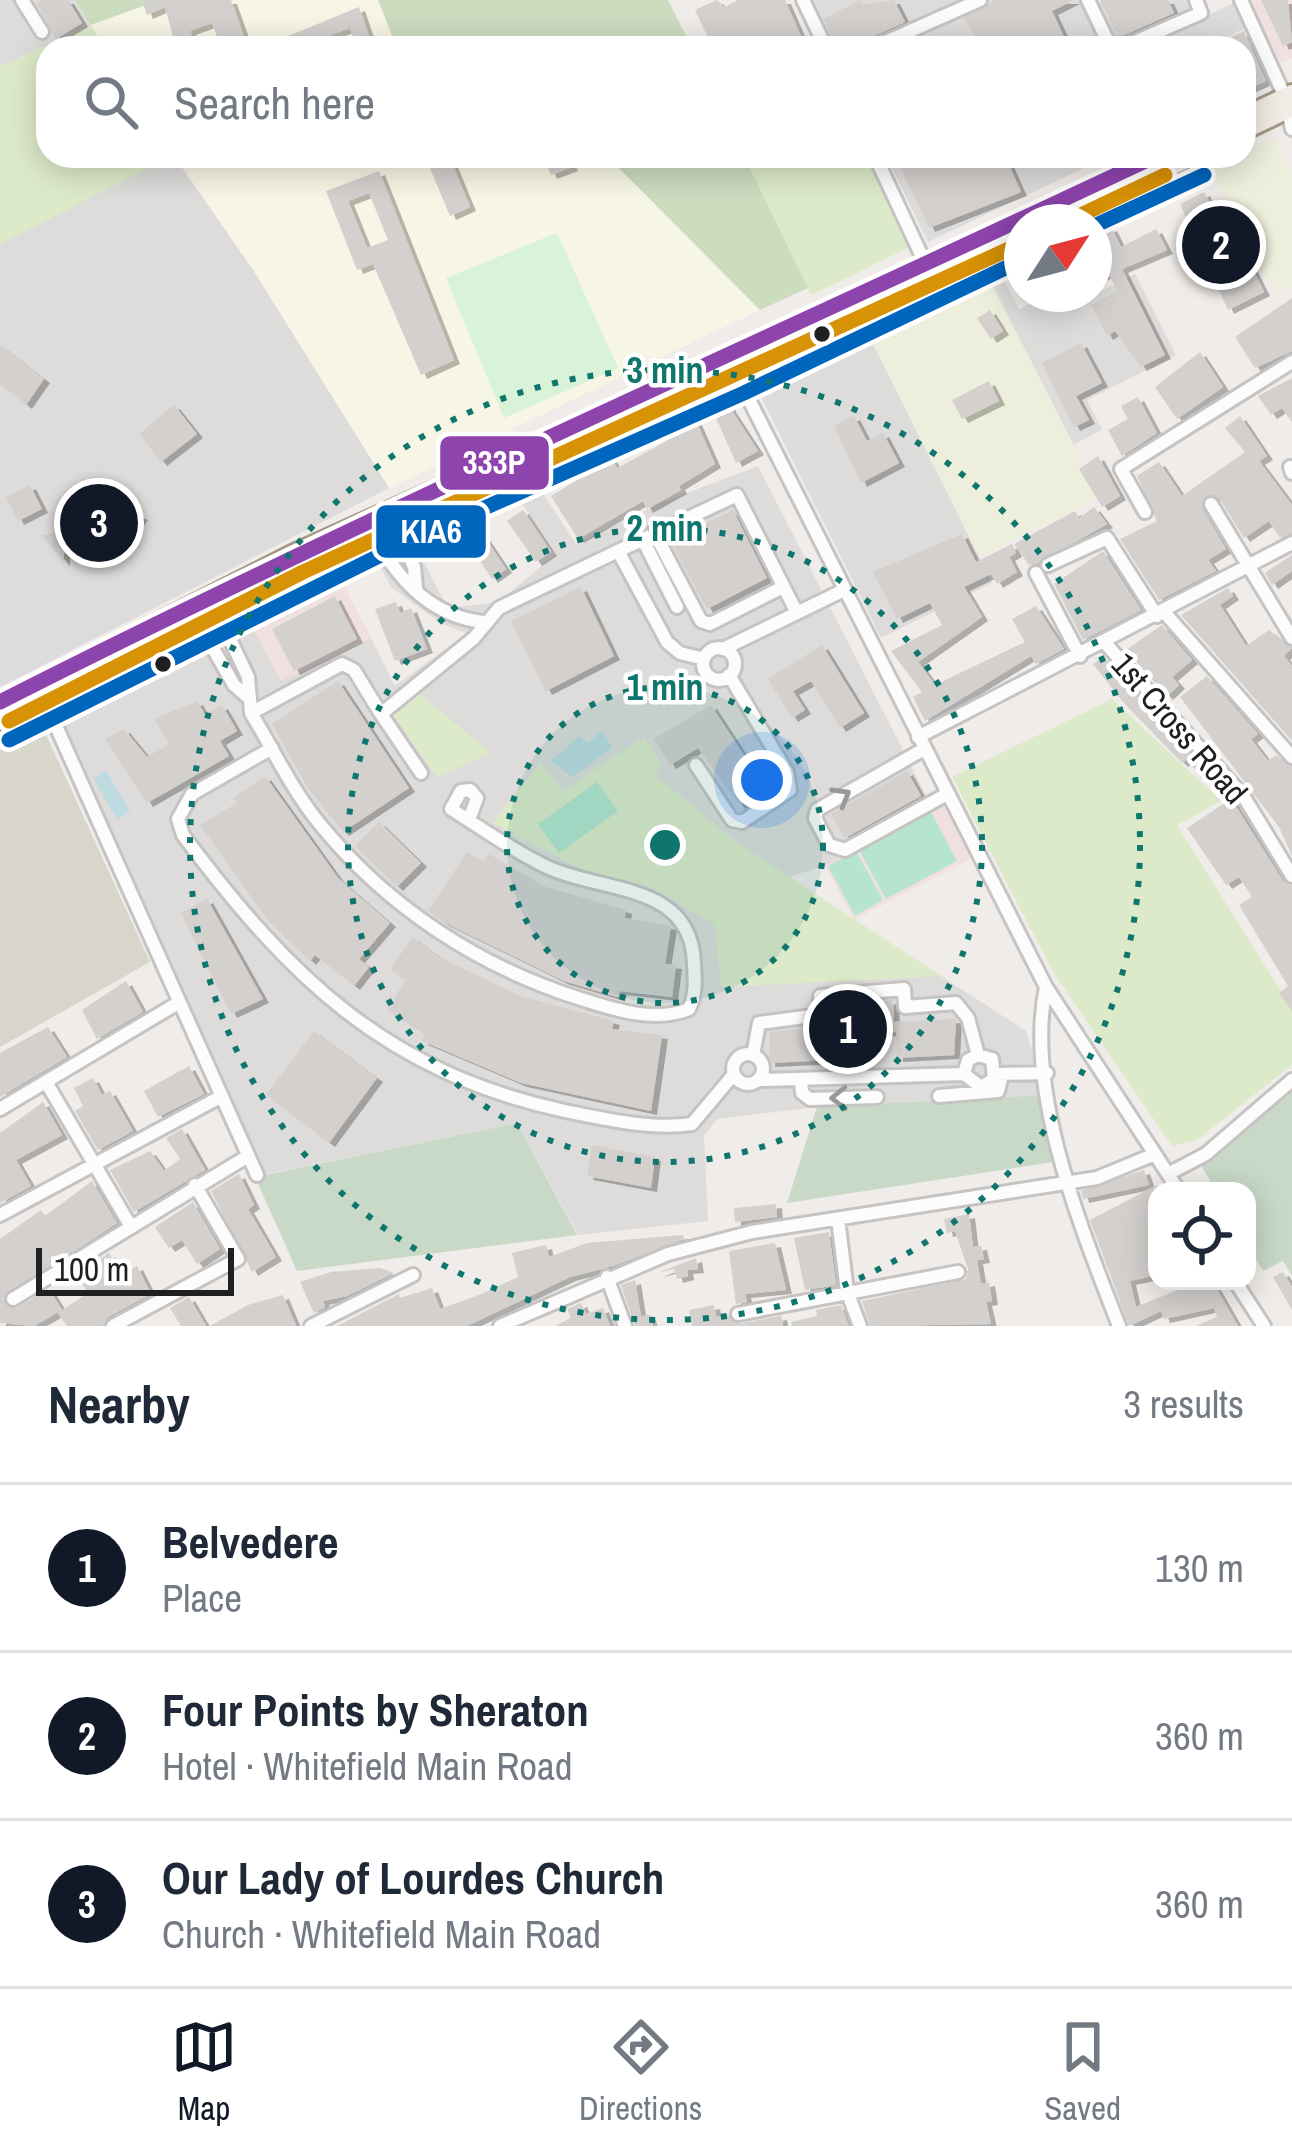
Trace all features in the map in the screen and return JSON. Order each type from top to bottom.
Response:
[{"type":"main road","points":[[1256,112],[1289,102]]},
{"type":"main road","points":[[1256,123],[1289,102]]},
{"type":"main road","points":[[212,603],[374,535],[732,366],[926,265],[1131,168]]},
{"type":"main road","points":[[1092,204],[1169,168]]},
{"type":"main road","points":[[0,702],[1004,245]]},
{"type":"main road","points":[[0,722],[192,613]]},
{"type":"street","points":[[22,0],[42,32]]},
{"type":"street","points":[[803,0],[820,36]]},
{"type":"street","points":[[899,36],[980,0]]},
{"type":"street","points":[[1088,0],[1105,36]]},
{"type":"street","points":[[1149,36],[1202,13],[1196,0]]},
{"type":"street","points":[[1241,0],[1289,102],[1292,129]]},
{"type":"street","points":[[881,168],[926,265]]},
{"type":"street","points":[[1145,512],[1121,469],[1292,362]]},
{"type":"street","points":[[732,366],[1046,987],[1173,1182]]},
{"type":"street","points":[[381,714],[474,638],[499,608],[737,495],[796,613]]},
{"type":"street","points":[[1211,505],[1292,638]]},
{"type":"street","points":[[394,525],[414,567],[416,588]]},
{"type":"street","points":[[374,535],[396,578],[455,619],[483,622]]},
{"type":"street","points":[[649,537],[701,621],[710,624],[783,587]]},
{"type":"street","points":[[649,537],[677,608]]},
{"type":"street","points":[[1080,656],[1042,569],[1107,538],[1161,614],[1292,757]]},
{"type":"street","points":[[947,794],[844,850],[829,845],[822,832],[818,810],[921,743],[1292,543]]},
{"type":"street","points":[[618,551],[667,643],[680,653],[704,659]]},
{"type":"street","points":[[704,659],[710,651],[844,590]]},
{"type":"street","points":[[212,603],[248,677],[251,706]]},
{"type":"street","points":[[192,613],[317,821],[403,907],[477,957],[538,985],[613,1009],[660,1016],[688,1009],[694,995],[693,947],[678,915],[663,902],[548,867],[469,820]]},
{"type":"street","name":"1st Cross Road","points":[[1105,643],[1244,797],[1292,876]]},
{"type":"street","points":[[696,765],[732,820],[742,822],[790,790],[787,772],[730,675],[734,661],[723,649]]},
{"type":"street","points":[[704,659],[710,677],[730,675]]},
{"type":"street","points":[[251,706],[342,664],[354,670],[421,772]]},
{"type":"street","points":[[43,698],[257,1175]]},
{"type":"street","points":[[272,748],[186,800],[178,819],[183,835],[252,927],[288,965],[375,1034],[479,1087],[597,1118],[657,1124],[692,1124],[734,1074],[736,1060],[753,1055]]},
{"type":"street","points":[[1046,987],[1041,1010],[1064,1181],[1119,1326]]},
{"type":"street","points":[[759,1080],[762,1066],[753,1055],[759,1023],[820,1015],[820,996],[904,989],[905,1007],[956,1003],[968,1018],[978,1054]]},
{"type":"street","points":[[0,1109],[178,1004]]},
{"type":"street","points":[[964,1074],[968,1060],[978,1054]]},
{"type":"street","points":[[940,1096],[987,1096],[998,1091],[999,1074],[992,1060],[978,1054]]},
{"type":"street","points":[[734,1074],[745,1084],[964,1074],[981,1087],[999,1074],[1047,1073]]},
{"type":"street","points":[[801,1079],[802,1093],[810,1099],[877,1097]]},
{"type":"street","points":[[1168,1174],[1206,1154],[1292,1080]]},
{"type":"street","points":[[46,1082],[130,1225]]},
{"type":"street","points":[[0,1215],[222,1096]]},
{"type":"street","points":[[500,1326],[607,1277],[752,1232],[1105,1177],[1155,1154]]},
{"type":"street","points":[[13,1299],[248,1156]]},
{"type":"street","points":[[113,1326],[238,1259],[195,1185]]},
{"type":"street","points":[[838,1219],[848,1291],[860,1326]]},
{"type":"street","points":[[738,1314],[958,1272]]},
{"type":"street","points":[[311,1326],[413,1275]]},
{"type":"street","points":[[607,1277],[625,1326]]},
{"type":"street","points":[[1241,1290],[1264,1326]]},
{"type":"shaded area","points":[[0,0],[75,0],[90,25],[66,36],[36,36],[36,50],[0,67]]},
{"type":"shaded area","points":[[160,0],[378,0],[392,36],[97,36],[90,25]]},
{"type":"shaded area","points":[[811,0],[1082,0],[1099,36],[828,36]]},
{"type":"shaded area","points":[[1191,0],[1195,8],[1134,36],[1111,36],[1096,2]]},
{"type":"shaded area","points":[[1249,0],[1292,0],[1292,58],[1278,64]]},
{"type":"shaded area","points":[[1236,2],[1248,27],[1230,36],[1165,36]]},
{"type":"shaded area","points":[[90,25],[97,36],[66,36]]},
{"type":"shaded area","points":[[36,50],[36,168],[182,168],[253,270],[389,488],[0,687],[0,67]]},
{"type":"shaded area","points":[[182,168],[619,168],[760,310],[389,488],[253,270]]},
{"type":"shaded area","points":[[892,168],[1084,168],[928,242]]},
{"type":"shaded area","points":[[1000,273],[1004,281],[1004,309],[989,279]]},
{"type":"shaded area","points":[[1135,274],[1176,355],[1087,400],[1102,430],[1073,445],[1006,312],[1112,312],[1112,286]]},
{"type":"shaded area","points":[[869,336],[959,516],[848,571],[758,391]]},
{"type":"shaded area","points":[[758,466],[933,809],[825,866],[788,877],[1026,1031],[1045,1095],[817,1107],[717,1119],[704,1136],[708,1221],[578,1235],[517,1123],[266,1174],[60,713],[249,621],[281,680],[371,638],[395,686],[467,633],[442,624],[392,588],[375,557],[410,536],[448,608],[499,602],[555,554],[514,491],[535,481],[576,544],[663,502]]},
{"type":"shaded area","points":[[959,516],[992,583],[881,638],[848,571]]},
{"type":"shaded area","points":[[339,576],[371,638],[281,681],[249,621]]},
{"type":"shaded area","points":[[43,728],[150,962],[0,1047],[0,750]]},
{"type":"shaded area","points":[[946,803],[974,857],[854,920],[825,866]]},
{"type":"shaded area","points":[[796,1092],[797,1105],[754,1109],[752,1095]]},
{"type":"green space","points":[[75,0],[160,0],[90,25]]},
{"type":"green space","points":[[378,0],[668,0],[686,36],[392,36]]},
{"type":"green space","points":[[90,25],[97,36],[66,36]]},
{"type":"green space","points":[[36,50],[36,168],[149,168],[0,244],[0,67]]},
{"type":"green space","points":[[1274,138],[1292,175],[1292,286],[1276,295],[1210,168],[1256,168],[1256,146]]},
{"type":"green space","points":[[619,168],[750,168],[808,288],[760,310]]},
{"type":"green space","points":[[750,168],[872,168],[910,247],[811,295]]},
{"type":"green space","points":[[557,233],[618,368],[504,418],[446,278]]},
{"type":"green space","points":[[989,279],[1100,496],[979,557],[869,336]]},
{"type":"green space","points":[[417,692],[491,753],[437,777],[391,712]]},
{"type":"green space","points":[[1112,699],[1221,801],[1177,825],[1292,1009],[1292,1065],[1197,1140],[1172,1146],[1053,972],[952,777]]},
{"type":"green space","points":[[644,737],[662,766],[655,775],[735,841],[941,976],[721,987],[715,925],[654,888],[581,869],[493,823],[540,763],[563,791]]},
{"type":"green space","points":[[597,782],[618,811],[559,853],[538,824]]},
{"type":"green space","points":[[931,812],[957,861],[886,899],[859,850]]},
{"type":"green space","points":[[856,851],[883,900],[855,916],[828,866]]},
{"type":"green space","points":[[1292,1091],[1292,1276],[1283,1261],[1263,1271],[1256,1259],[1256,1182],[1211,1182],[1199,1162]]},
{"type":"green space","points":[[1045,1095],[1053,1162],[787,1203],[817,1107]]},
{"type":"green space","points":[[517,1123],[577,1235],[297,1271],[255,1177]]},
{"type":"water","points":[[603,731],[612,748],[572,777],[551,761],[579,736],[587,743]]},
{"type":"water","points":[[106,770],[130,812],[117,819],[93,778]]},
{"type":"building","points":[[68,0],[82,23],[54,36],[37,4]]},
{"type":"building","points":[[231,0],[244,36],[217,36],[212,23],[190,31],[192,36],[173,36],[165,7],[147,15],[143,4]]},
{"type":"building","points":[[717,0],[724,7],[738,0],[785,0],[801,36],[707,36],[695,10]]},
{"type":"building","points":[[860,0],[863,5],[894,0],[905,22],[874,36],[831,36],[824,19]]},
{"type":"building","points":[[995,0],[1074,0],[1052,11],[1063,36],[974,36],[964,18]]},
{"type":"building","points":[[1100,0],[1168,0],[1174,13],[1117,36]]},
{"type":"building","points":[[1261,0],[1288,0],[1292,42],[1283,46]]},
{"type":"building","points":[[359,7],[369,36],[353,36],[350,28],[329,36],[288,36]]},
{"type":"building","points":[[1256,58],[1266,81],[1256,86]]},
{"type":"building","points":[[430,168],[454,168],[470,207],[450,216]]},
{"type":"building","points":[[901,168],[1010,168],[1021,192],[929,228]]},
{"type":"building","points":[[379,171],[454,360],[421,375],[373,264],[357,270],[326,191]],"holes":[[[369,193],[388,240],[367,248],[348,201]]]},
{"type":"building","points":[[1204,192],[1219,221],[1227,218],[1264,292],[1228,310],[1180,204]]},
{"type":"building","points":[[1112,229],[1121,247],[1156,229],[1167,250],[1122,269],[1165,355],[1141,367],[1115,331],[1107,336],[1095,312],[1112,312],[1112,294],[1118,291],[1112,280]]},
{"type":"building","points":[[1292,298],[1292,351],[1255,368],[1235,337]]},
{"type":"building","points":[[990,310],[1003,331],[991,339],[977,318]]},
{"type":"building","points":[[1081,343],[1102,383],[1076,396],[1089,420],[1074,427],[1042,363]]},
{"type":"building","points":[[0,345],[44,379],[26,405],[0,384]]},
{"type":"building","points":[[1200,352],[1223,387],[1177,419],[1155,387]]},
{"type":"building","points":[[1292,378],[1292,422],[1282,408],[1271,415],[1258,396]]},
{"type":"building","points":[[989,381],[999,401],[962,419],[952,400]]},
{"type":"building","points":[[729,396],[730,408],[758,451],[736,463],[710,404]]},
{"type":"building","points":[[1138,397],[1157,433],[1122,456],[1108,430],[1128,419],[1121,406]]},
{"type":"building","points":[[174,405],[197,434],[161,462],[139,434]]},
{"type":"building","points":[[691,410],[715,464],[647,509],[643,501],[578,539],[551,496],[582,477],[578,470],[608,453],[617,468],[665,442],[657,428]]},
{"type":"building","points":[[854,416],[867,441],[883,433],[899,463],[861,483],[834,426]]},
{"type":"building","points":[[1240,416],[1267,456],[1259,461],[1292,505],[1292,533],[1280,538],[1269,521],[1244,538],[1219,498],[1207,495],[1202,508],[1226,549],[1208,560],[1216,571],[1159,600],[1120,539],[1157,521],[1137,476],[1159,462],[1182,496],[1245,452],[1225,428]]},
{"type":"building","points":[[1098,456],[1120,496],[1102,507],[1079,469]]},
{"type":"building","points":[[93,481],[99,493],[134,500],[132,512],[142,516],[120,547],[102,556],[64,553],[64,562],[41,535],[54,533],[81,487]]},
{"type":"building","points":[[30,485],[42,509],[18,521],[6,497]]},
{"type":"building","points":[[1094,507],[1107,524],[1038,563],[1029,565],[1014,544],[1075,511],[1079,518]]},
{"type":"building","points":[[523,510],[551,552],[536,562],[507,521]]},
{"type":"building","points":[[733,510],[767,578],[707,609],[670,540]]},
{"type":"building","points":[[467,511],[506,569],[492,579],[453,520]]},
{"type":"building","points":[[962,534],[976,562],[1012,544],[1016,553],[1009,557],[1017,572],[997,584],[991,574],[964,587],[982,617],[918,662],[935,685],[1025,642],[1012,619],[1036,606],[1064,649],[1036,664],[1031,656],[925,721],[913,697],[922,692],[891,651],[942,625],[930,603],[897,619],[873,572]]},
{"type":"building","points":[[1103,551],[1141,610],[1083,640],[1054,584]]},
{"type":"building","points":[[1292,555],[1292,571],[1272,585],[1265,573]]},
{"type":"building","points":[[581,587],[614,656],[546,691],[511,621]]},
{"type":"building","points":[[1228,588],[1233,596],[1220,605],[1246,646],[1269,630],[1292,648],[1284,656],[1292,666],[1292,741],[1181,615]]},
{"type":"building","points":[[335,596],[357,639],[294,671],[272,629]]},
{"type":"building","points":[[396,602],[400,613],[411,608],[427,649],[395,661],[375,609]]},
{"type":"building","points":[[1162,625],[1192,660],[1172,677],[1179,685],[1167,696],[1126,650]]},
{"type":"building","points":[[822,645],[864,713],[840,728],[811,681],[793,691],[805,710],[792,718],[768,679]]},
{"type":"building","points":[[1103,657],[1213,778],[1206,784],[1187,759],[1182,763],[1123,702],[1093,664]]},
{"type":"building","points":[[1207,676],[1258,734],[1251,739],[1268,761],[1276,755],[1292,767],[1292,856],[1279,827],[1180,697]]},
{"type":"building","points":[[338,681],[409,788],[343,832],[308,788],[272,724]]},
{"type":"building","points":[[197,701],[205,715],[222,705],[237,731],[220,741],[229,756],[147,803],[105,739],[124,729],[147,757],[169,744],[154,719]]},
{"type":"building","points":[[711,705],[766,789],[739,805],[698,748],[670,765],[654,739]]},
{"type":"building","points":[[907,771],[921,796],[845,838],[831,814]]},
{"type":"building","points":[[265,776],[338,878],[390,923],[359,959],[369,967],[354,986],[315,955],[310,961],[269,922],[200,825],[237,803],[233,798]]},
{"type":"building","points":[[1231,799],[1283,881],[1292,886],[1292,1011],[1279,993],[1288,986],[1239,905],[1252,897],[1239,877],[1226,885],[1187,828]]},
{"type":"building","points":[[379,822],[421,863],[397,887],[355,846]]},
{"type":"building","points":[[467,852],[484,861],[489,854],[543,886],[626,910],[625,918],[671,926],[665,964],[676,965],[672,997],[620,991],[618,997],[564,981],[443,922],[428,911]]},
{"type":"building","points":[[207,899],[263,999],[231,1014],[181,913]]},
{"type":"building","points":[[413,937],[439,957],[520,996],[614,1021],[612,1029],[662,1035],[651,1111],[521,1083],[422,1041],[425,1034],[387,1010],[405,980],[390,969]]},
{"type":"building","points":[[126,981],[143,1012],[97,1039],[82,1010]]},
{"type":"building","points":[[893,1000],[894,1022],[956,1019],[954,1055],[897,1058],[896,1032],[831,1035],[832,1060],[769,1063],[770,1032],[831,1025],[830,1006]]},
{"type":"building","points":[[48,1027],[67,1057],[0,1097],[0,1053]]},
{"type":"building","points":[[314,1031],[377,1078],[329,1143],[266,1095]]},
{"type":"building","points":[[189,1066],[204,1094],[158,1117],[144,1091]]},
{"type":"building","points":[[93,1078],[102,1095],[110,1091],[133,1131],[98,1150],[75,1111],[83,1106],[74,1088]]},
{"type":"building","points":[[43,1102],[62,1135],[16,1160],[31,1186],[0,1203],[0,1133]]},
{"type":"building","points":[[182,1129],[205,1170],[134,1212],[110,1170],[150,1151],[164,1171],[180,1159],[166,1138]]},
{"type":"building","points":[[592,1145],[655,1157],[651,1188],[587,1176]]},
{"type":"building","points":[[1144,1170],[1148,1182],[1083,1199],[1081,1191]]},
{"type":"building","points":[[239,1174],[254,1205],[248,1209],[276,1257],[252,1272],[211,1191]]},
{"type":"building","points":[[92,1181],[117,1223],[3,1298],[14,1309],[49,1289],[62,1310],[34,1326],[0,1323],[0,1239],[41,1210],[45,1216]]},
{"type":"building","points":[[1148,1190],[1148,1277],[1130,1281],[1136,1307],[1178,1290],[1217,1290],[1238,1326],[1196,1326],[1217,1317],[1214,1308],[1164,1319],[1161,1311],[1129,1326],[1090,1220]]},
{"type":"building","points":[[193,1202],[220,1249],[197,1264],[182,1240],[169,1248],[155,1227]]},
{"type":"building","points":[[776,1204],[777,1217],[735,1222],[734,1208]]},
{"type":"building","points":[[969,1214],[973,1247],[981,1246],[984,1259],[977,1260],[981,1284],[989,1282],[992,1301],[986,1302],[991,1324],[870,1326],[862,1301],[966,1279],[968,1269],[955,1231],[947,1233],[944,1219]]},
{"type":"building","points":[[829,1232],[836,1285],[805,1290],[794,1238]]},
{"type":"building","points":[[683,1235],[684,1239],[613,1266],[570,1277],[467,1326],[337,1326],[399,1294],[400,1298],[432,1288],[440,1309],[479,1295],[518,1277],[512,1253],[546,1245],[549,1257],[587,1243]]},
{"type":"building","points":[[775,1243],[786,1290],[745,1294],[747,1302],[736,1304],[729,1251]]},
{"type":"building","points":[[109,1253],[120,1275],[137,1266],[151,1294],[108,1317],[103,1326],[67,1326],[58,1313],[88,1293],[76,1274]]},
{"type":"building","points":[[696,1258],[698,1269],[687,1270],[688,1276],[677,1279],[674,1269],[657,1273]]},
{"type":"building","points":[[380,1268],[394,1273],[347,1296],[323,1301],[325,1307],[314,1313],[300,1282],[331,1272]]},
{"type":"building","points":[[1283,1272],[1292,1287],[1292,1310],[1273,1277]]},
{"type":"building","points":[[635,1280],[641,1317],[649,1314],[653,1326],[635,1326],[621,1285]]},
{"type":"building","points":[[283,1295],[296,1326],[210,1326],[248,1305]]},
{"type":"building","points":[[189,1297],[206,1326],[181,1326],[170,1308]]},
{"type":"building","points":[[581,1303],[586,1314],[603,1308],[610,1326],[555,1326],[571,1318],[567,1309]]},
{"type":"building","points":[[714,1305],[716,1317],[728,1315],[736,1324],[781,1316],[783,1326],[692,1326],[689,1310]]},
{"type":"building","points":[[841,1305],[849,1326],[792,1326],[791,1322],[817,1316],[816,1310]]},
{"type":"transit line","name":"333P","points":[[0,702],[431,492],[1130,168]]},
{"type":"transit line","points":[[1104,204],[1165,175]]},
{"type":"transit line","name":"KIA6","points":[[1112,218],[1204,175]]},
{"type":"transit line","points":[[9,721],[303,572],[1004,251]]},
{"type":"transit line","name":"KIA6","points":[[9,740],[403,544],[744,393],[1004,269]]},
{"type":"place","name":"Four Points by Sheraton","points":[[1221,245]]},
{"type":"place","name":"Our Lady of Lourdes Church","points":[[99,523]]},
{"type":"place","name":"Belvedere","points":[[848,1029]]}]
